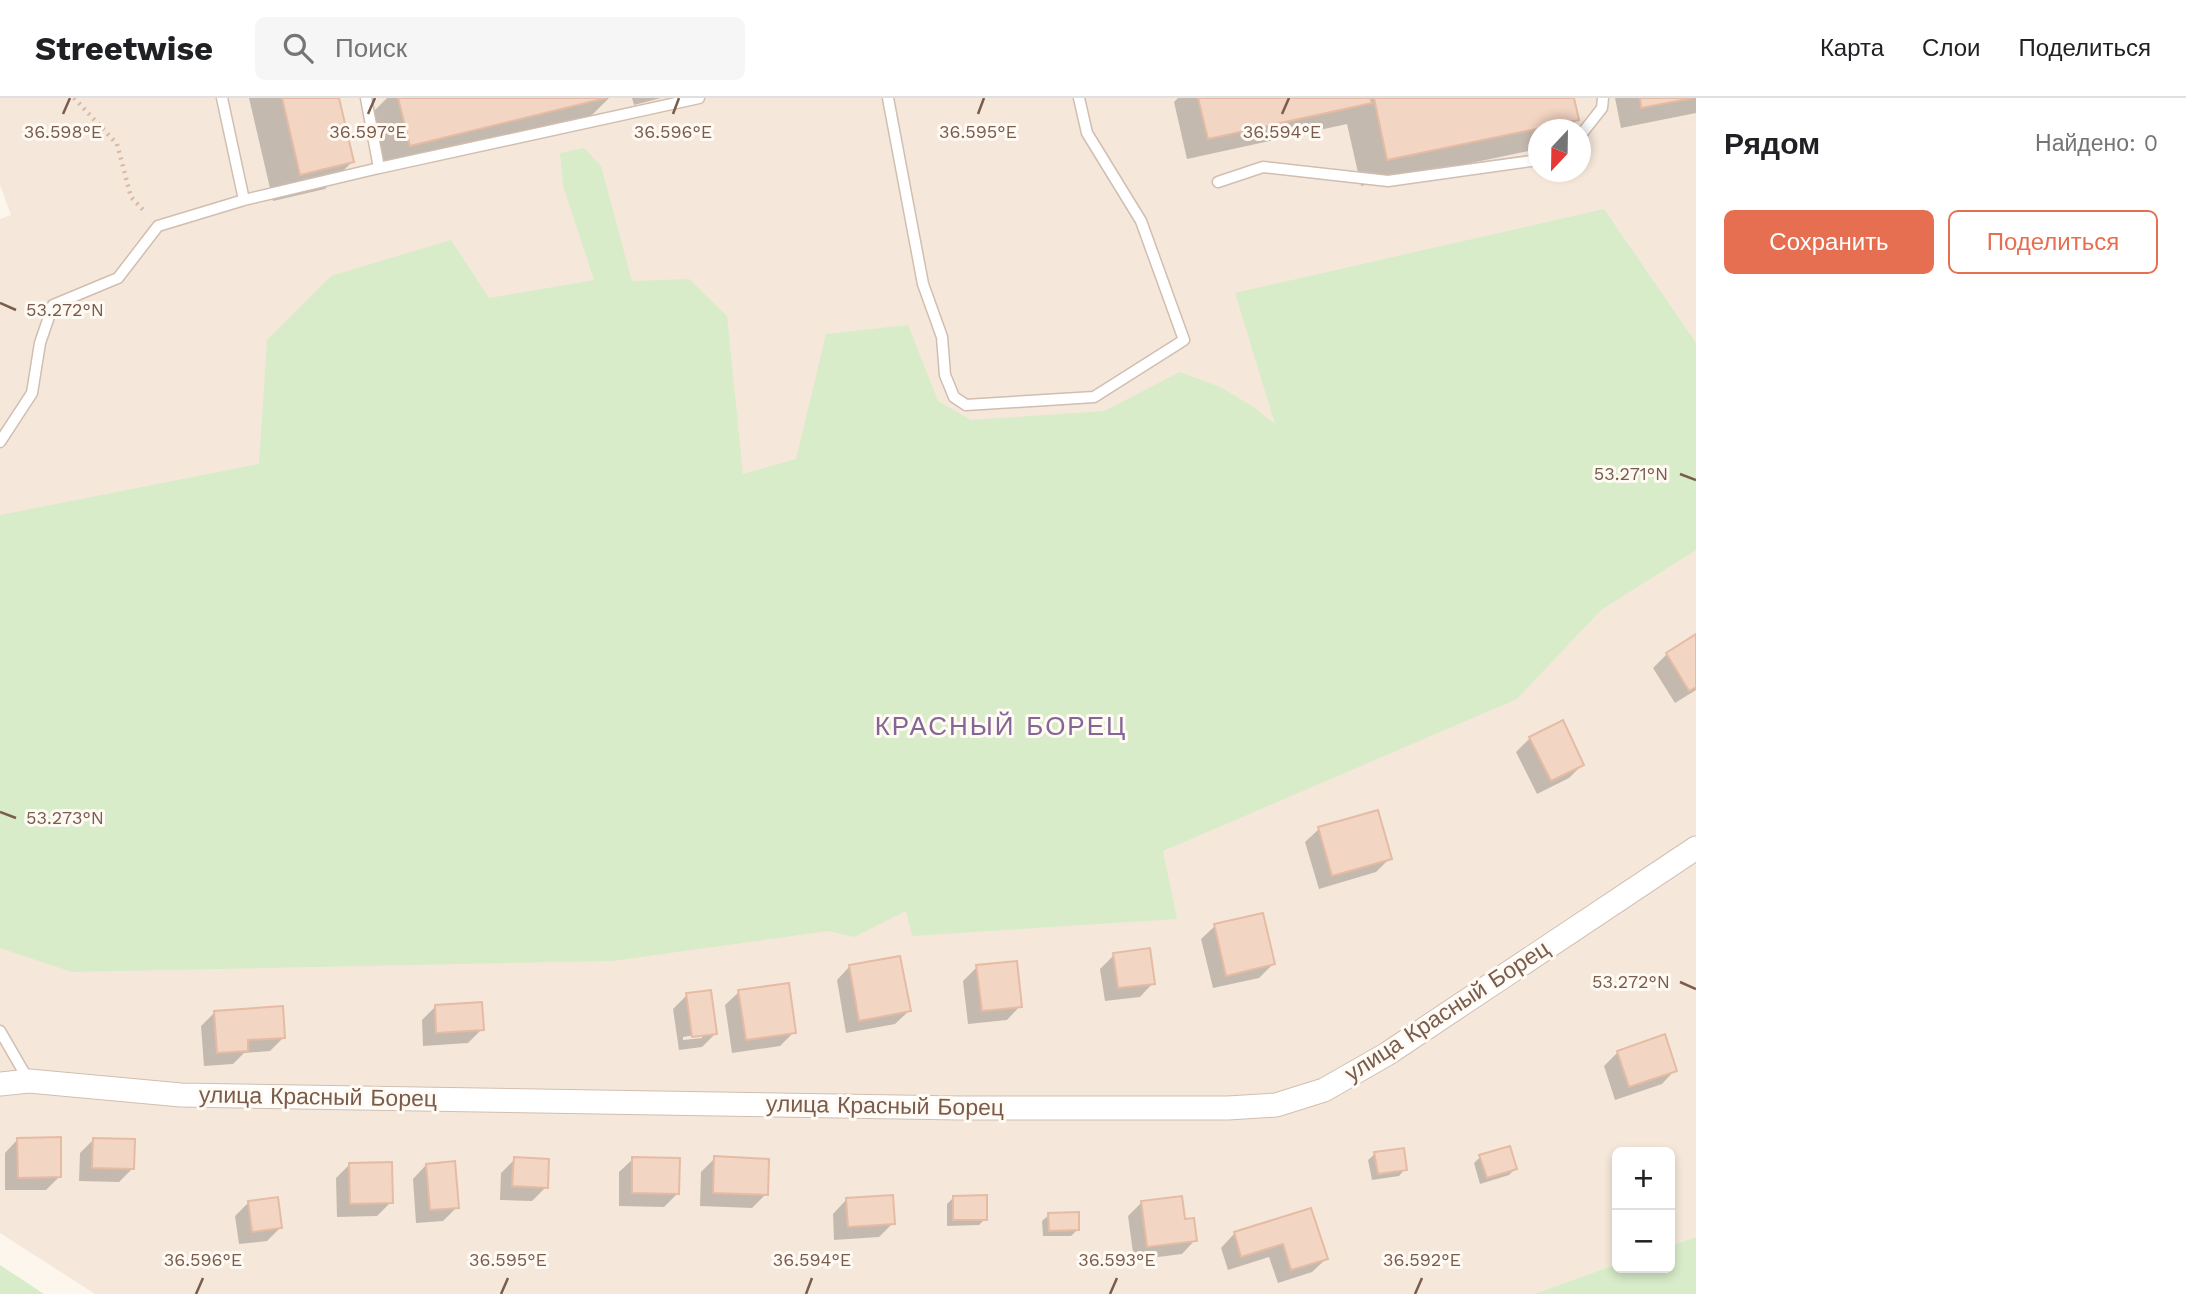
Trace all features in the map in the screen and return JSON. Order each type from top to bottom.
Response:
[{"type":"street","name":"улица Красный Борец","points":[[0,1084],[29,1081],[195,1096],[960,1108],[1227,1108],[1276,1105],[1324,1090],[1387,1054],[1696,848]]},
{"type":"lane","points":[[222,98],[244,200]]},
{"type":"lane","points":[[366,98],[379,168]]},
{"type":"lane","points":[[0,442],[32,393],[40,343],[53,304],[118,278],[158,226],[244,200],[379,168],[699,98]]},
{"type":"lane","points":[[888,98],[923,285],[942,337],[945,375],[954,397],[967,405],[1094,397],[1184,340],[1141,221],[1087,133],[1079,98]]},
{"type":"lane","points":[[1591,122],[1602,108],[1603,98]]},
{"type":"lane","points":[[1218,182],[1263,167],[1388,181],[1528,161]]},
{"type":"lane","points":[[0,1031],[29,1081]]},
{"type":"path","points":[[74,98],[117,144],[131,197],[158,226]]},
{"type":"shaded area","points":[[0,98],[1696,98],[1696,1237],[1675,1244],[1675,1147],[1612,1147],[1612,1266],[1534,1294],[95,1294],[0,1233],[0,219],[11,215],[0,185]]},
{"type":"green space","points":[[584,148],[601,166],[632,281],[689,279],[727,316],[743,474],[796,459],[826,334],[908,325],[938,401],[971,420],[1104,411],[1180,372],[1220,387],[1275,424],[1235,293],[1604,209],[1696,343],[1696,550],[1601,610],[1517,699],[1163,851],[1177,919],[912,936],[906,911],[854,937],[828,931],[612,961],[72,972],[0,948],[0,515],[259,464],[267,340],[331,276],[451,240],[489,298],[594,280],[563,186],[560,153]]},
{"type":"green space","points":[[1696,1237],[1696,1294],[1534,1294],[1612,1266],[1612,1273],[1675,1273],[1675,1244]]},
{"type":"green space","points":[[0,1265],[44,1294],[0,1294]]},
{"type":"building","points":[[282,98],[339,98],[354,162],[300,175]]},
{"type":"building","points":[[398,98],[606,98],[410,146]]},
{"type":"building","points":[[1198,98],[1370,98],[1372,103],[1208,139]]},
{"type":"building","points":[[1374,98],[1574,98],[1579,119],[1528,119],[1528,131],[1387,160]]},
{"type":"building","points":[[1640,98],[1693,98],[1641,108]]},
{"type":"building","points":[[1696,634],[1696,687],[1689,691],[1666,653]]},
{"type":"building","points":[[1563,720],[1584,765],[1551,781],[1529,737]]},
{"type":"building","points":[[1378,810],[1392,859],[1332,876],[1318,827]]},
{"type":"building","points":[[1263,913],[1275,964],[1226,976],[1214,924]]},
{"type":"building","points":[[1150,948],[1155,984],[1118,988],[1113,953]]},
{"type":"building","points":[[900,956],[911,1011],[859,1021],[849,965]]},
{"type":"building","points":[[1017,961],[1022,1007],[982,1011],[976,965]]},
{"type":"building","points":[[789,983],[796,1033],[746,1040],[738,990]]},
{"type":"building","points":[[711,990],[717,1034],[692,1037],[686,993]]},
{"type":"building","points":[[482,1002],[484,1030],[436,1033],[435,1005]]},
{"type":"building","points":[[283,1006],[285,1038],[248,1040],[248,1051],[217,1053],[214,1011]]},
{"type":"building","points":[[1665,1034],[1677,1071],[1629,1087],[1617,1051]]},
{"type":"building","points":[[61,1137],[61,1177],[18,1178],[17,1138]]},
{"type":"building","points":[[93,1138],[135,1139],[134,1169],[92,1168]]},
{"type":"building","points":[[1510,1146],[1517,1169],[1487,1178],[1479,1155]]},
{"type":"building","points":[[1404,1148],[1407,1170],[1378,1174],[1374,1152]]},
{"type":"building","points":[[714,1156],[769,1159],[768,1195],[713,1193]]},
{"type":"building","points":[[514,1157],[549,1159],[548,1188],[512,1186]]},
{"type":"building","points":[[632,1157],[680,1158],[679,1194],[632,1193]]},
{"type":"building","points":[[455,1161],[459,1208],[430,1210],[426,1164]]},
{"type":"building","points":[[392,1162],[393,1203],[350,1204],[349,1163]]},
{"type":"building","points":[[893,1195],[895,1224],[848,1227],[846,1198]]},
{"type":"building","points":[[987,1195],[987,1220],[953,1220],[953,1196]]},
{"type":"building","points":[[1182,1196],[1185,1219],[1194,1218],[1197,1241],[1147,1247],[1141,1201]]},
{"type":"building","points":[[278,1197],[282,1228],[252,1232],[248,1201]]},
{"type":"building","points":[[1311,1208],[1328,1259],[1291,1270],[1283,1244],[1241,1257],[1234,1232]]},
{"type":"building","points":[[1079,1212],[1079,1230],[1049,1231],[1048,1213]]},
{"type":"district","name":"КРАСНЫЙ БОРЕЦ","points":[[1001,726]]}]
